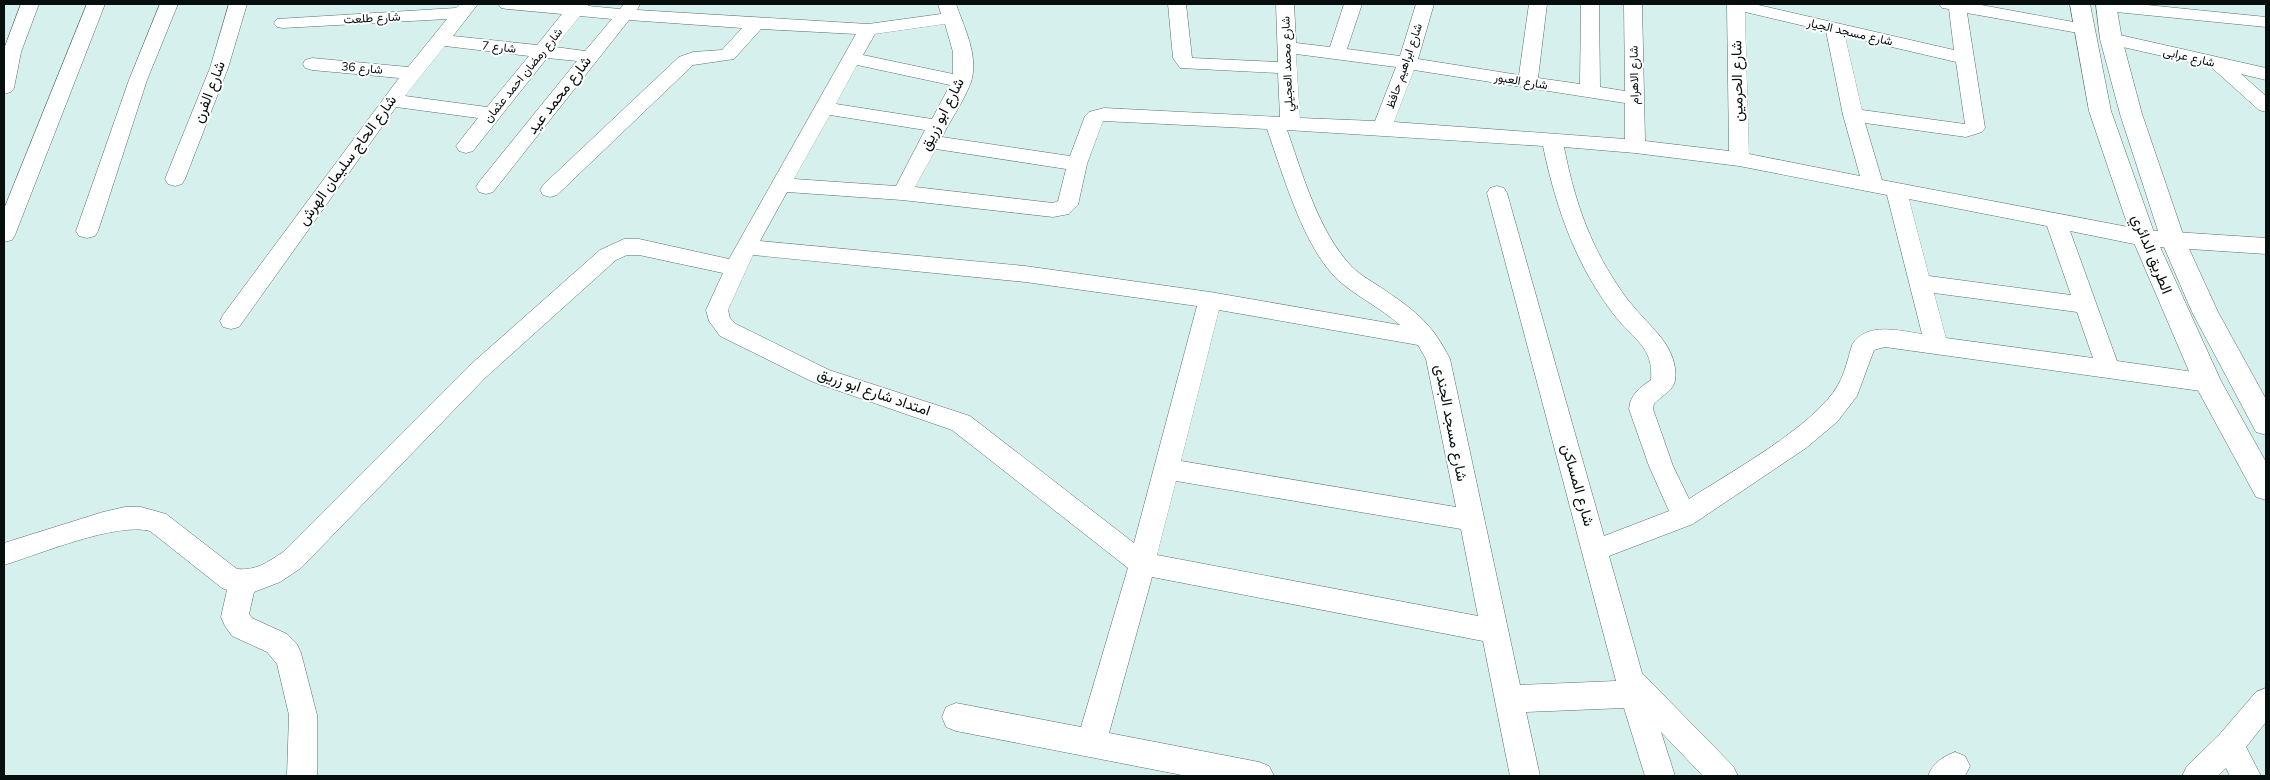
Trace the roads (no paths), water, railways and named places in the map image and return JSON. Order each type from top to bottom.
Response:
[{"type":"street","points":[[4,88],[8,53],[30,4]]},
{"type":"street","points":[[4,235],[96,4]]},
{"type":"street","points":[[87,231],[138,80],[169,4]]},
{"type":"street","name":"شارع الفرن","points":[[175,179],[219,68],[238,4]]},
{"type":"street","points":[[514,4],[628,9],[687,20],[868,29],[949,11]]},
{"type":"street","points":[[687,20],[700,4]]},
{"type":"street","points":[[1177,4],[1182,58],[1187,64],[1288,68]]},
{"type":"street","name":"شارع محمد العجيلي","points":[[1282,124],[1288,68],[1285,4]]},
{"type":"street","points":[[1337,53],[1353,4]]},
{"type":"street","name":"شارع ابراهيم حافظ","points":[[1382,128],[1407,62],[1419,4]]},
{"type":"street","points":[[1528,82],[1538,4]]},
{"type":"street","points":[[1590,4],[1590,92]]},
{"type":"street","name":"شارع الاهرام","points":[[1633,4],[1635,146]]},
{"type":"street","name":"شارع مسجد الجيار","points":[[1736,4],[1965,58]]},
{"type":"street","name":"شارع الحرمين","points":[[1736,4],[1739,159]]},
{"type":"street","name":"الطريق الدائري","points":[[2080,4],[2100,111],[2144,238],[2208,383],[2266,488]]},
{"type":"street","points":[[1853,115],[1966,131],[1973,130],[1976,126],[1965,58],[1953,5],[1977,6],[2084,29]]},
{"type":"street","points":[[2106,5],[2212,11],[2266,22]]},
{"type":"street","name":"الطريق الدائري","points":[[2106,5],[2111,39],[2131,114],[2173,240],[2205,312],[2263,414]]},
{"type":"street","name":"شارع رمضان احمد عثمان","points":[[466,146],[577,7]]},
{"type":"street","name":"شارع طلعت","points":[[283,23],[465,8]]},
{"type":"street","name":"شارع الحاج سليمان الهرش","points":[[231,321],[391,100],[465,8]]},
{"type":"street","name":"شارع محمد عيد","points":[[486,187],[628,9]]},
{"type":"street","name":"شارع ابو زريق","points":[[902,193],[961,82],[964,69],[964,54],[949,11]]},
{"type":"street","points":[[550,190],[686,61],[693,58],[727,55],[756,24]]},
{"type":"street","points":[[1834,28],[1853,115],[1873,185]]},
{"type":"street","name":"امتداد شارع ابو زريق","points":[[868,29],[741,257],[717,310],[720,321],[728,330],[821,376],[961,423],[1142,564]]},
{"type":"street","name":"شارع عرابى","points":[[2111,39],[2266,74]]},
{"type":"street","name":"شارع 7","points":[[439,40],[589,57]]},
{"type":"street","name":"شارع العبور","points":[[1287,47],[1407,62],[1635,99]]},
{"type":"street","points":[[852,58],[961,82]]},
{"type":"street","points":[[2217,63],[2266,106]]},
{"type":"street","name":"شارع 36","points":[[312,64],[412,73]]},
{"type":"street","points":[[391,100],[492,114]]},
{"type":"street","points":[[824,108],[933,134],[1077,164]]},
{"type":"street","points":[[780,185],[902,193],[1053,210],[1062,209],[1068,205],[1077,164],[1092,120],[1096,116],[1104,114],[1382,128],[1635,146],[1739,159],[2144,238],[2266,246]]},
{"type":"street","name":"شارع مسجد الجندى","points":[[1282,124],[1317,232],[1332,258],[1346,274],[1405,315],[1427,338],[1438,359],[1470,520],[1525,776]]},
{"type":"street","points":[[1552,140],[1567,206],[1583,246],[1618,304],[1654,342],[1660,353],[1664,372],[1662,384],[1643,398],[1640,402],[1640,409],[1661,466],[1684,516]]},
{"type":"street","points":[[1896,189],[1936,345]]},
{"type":"street","name":"شارع المساكن","points":[[1497,193],[1632,687],[1660,776]]},
{"type":"street","points":[[2056,221],[2108,368]]},
{"type":"street","points":[[4,554],[125,518],[140,518],[157,522],[231,580],[243,583],[273,574],[292,560],[477,372],[616,250],[624,247],[741,257],[1025,274],[1210,300],[1427,338]]},
{"type":"street","points":[[1920,282],[2086,305]]},
{"type":"street","points":[[1091,744],[1142,564],[1210,300]]},
{"type":"street","points":[[1596,550],[1684,516],[1797,441],[1828,415],[1849,389],[1864,344],[1872,339],[1885,338],[2208,383]]},
{"type":"street","points":[[1166,469],[1470,520]]},
{"type":"street","points":[[1142,564],[1494,631]]},
{"type":"street","points":[[243,583],[236,605],[235,618],[242,626],[277,643],[287,653],[291,664],[303,715],[302,776]]},
{"type":"street","points":[[1508,699],[1632,687],[1723,776]]},
{"type":"street","points":[[2197,776],[2229,745],[2266,702]]},
{"type":"street","points":[[956,717],[1259,776]]},
{"type":"street","points":[[2229,745],[2246,776]]}]
